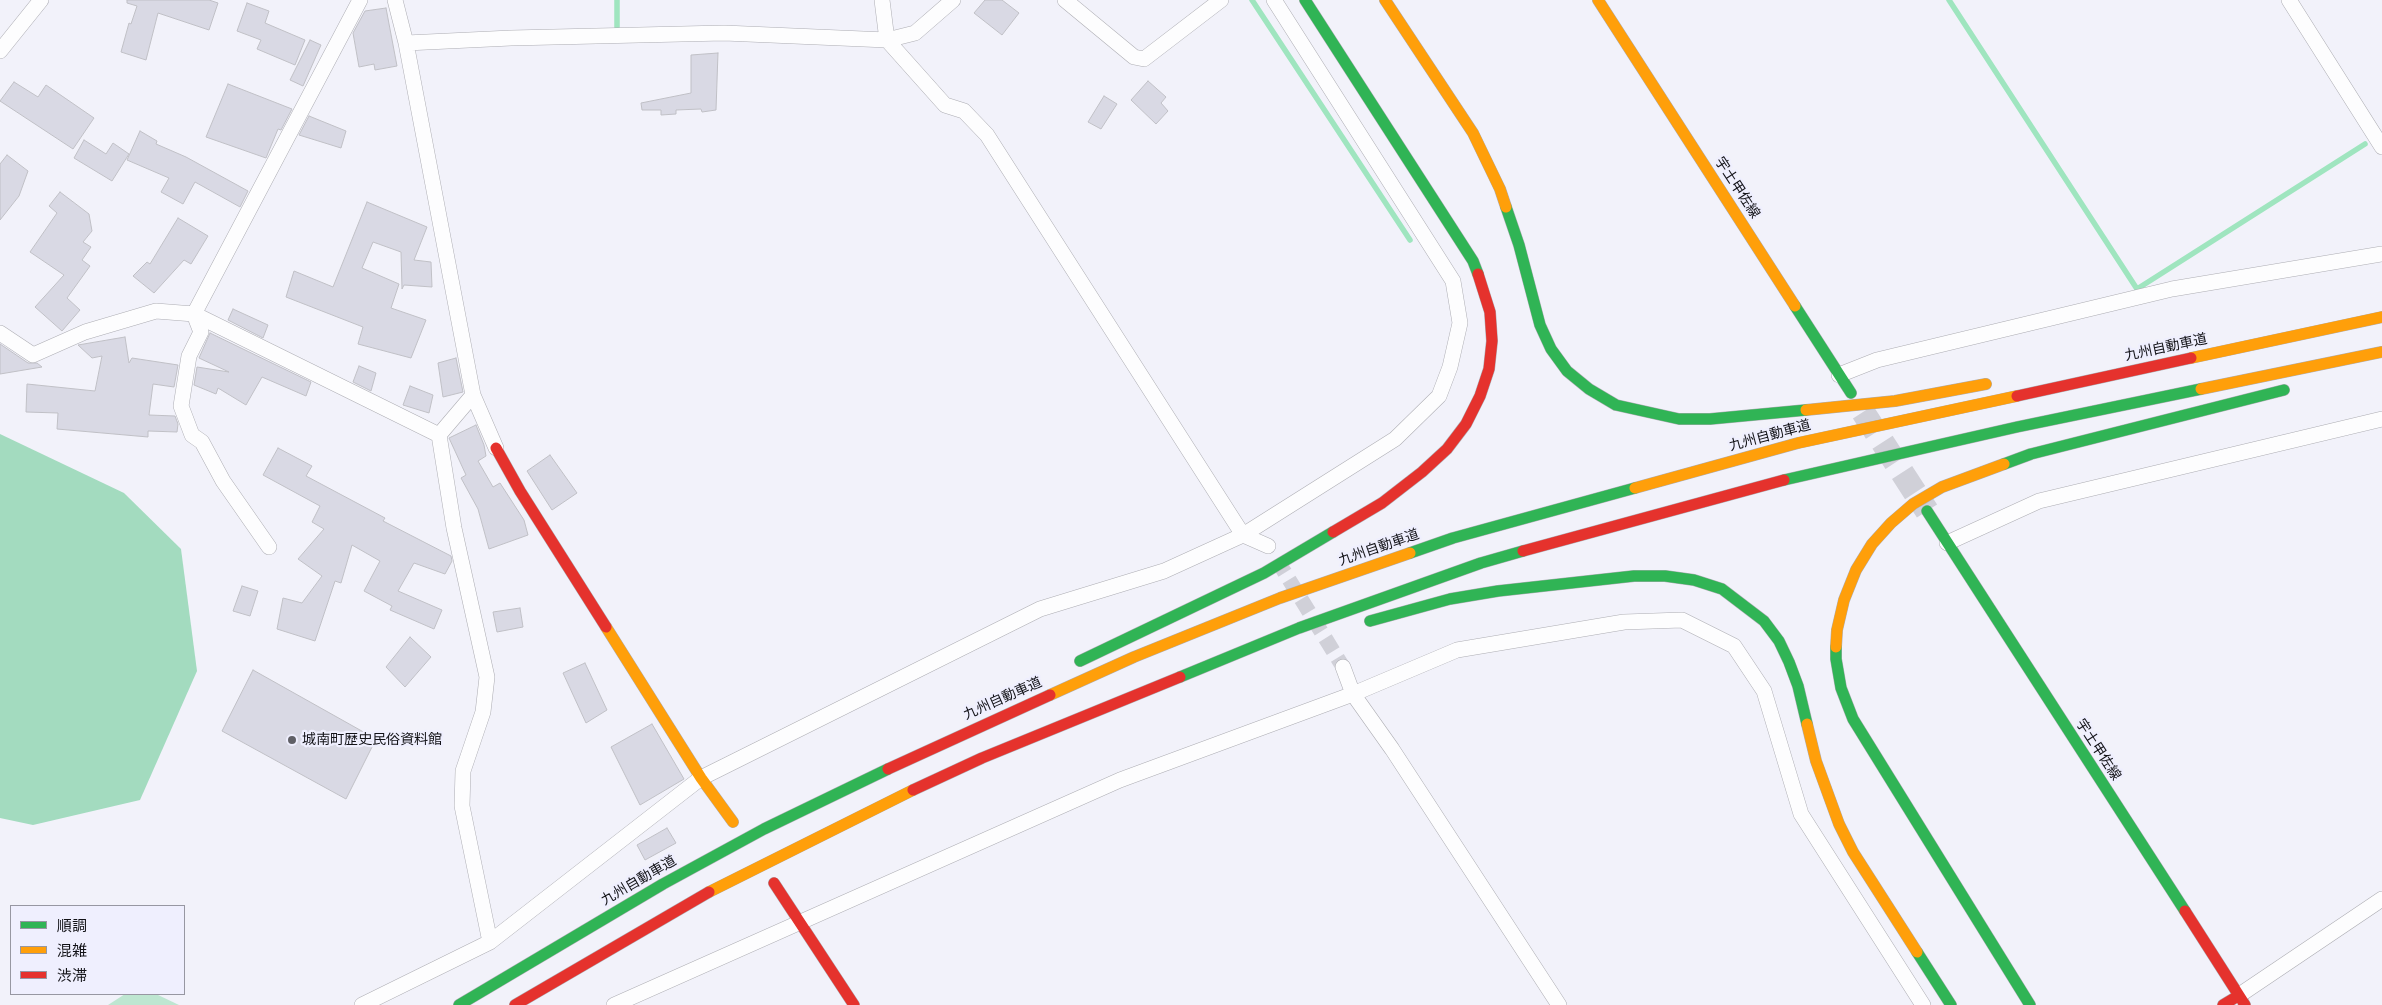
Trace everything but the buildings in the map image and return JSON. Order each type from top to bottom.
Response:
[{"type":"main road","points":[[1067,667],[1264,572],[1382,502],[1422,472],[1447,450],[1466,424],[1480,396],[1489,369],[1492,341],[1488,303],[1473,261],[1305,0]]},
{"type":"main road","points":[[1385,0],[1473,133],[1500,189],[1519,245],[1540,325],[1551,349],[1567,371],[1589,389],[1616,404],[1649,414],[1679,419],[1710,419],[1895,401],[2001,381]]},
{"type":"main road","name":"宇土甲佐線","points":[[1598,0],[1851,393]]},
{"type":"main road","name":"九州自動車道","points":[[460,1005],[663,884],[764,829],[927,750],[1134,657],[1280,598],[1453,538],[1798,443],[2382,317]]},
{"type":"main road","points":[[2204,343],[2242,336],[2333,327]]},
{"type":"main road","points":[[515,1005],[688,902],[838,826],[982,758],[1299,628],[1481,564],[1553,542],[1831,468],[2017,427],[2382,352]]},
{"type":"main road","points":[[2030,1005],[1853,719],[1841,688],[1836,659],[1837,630],[1844,600],[1856,570],[1872,544],[1891,523],[1913,504],[1942,486],[2030,454],[2296,387]]},
{"type":"main road","points":[[496,448],[526,500],[701,778],[733,822]]},
{"type":"main road","name":"宇土甲佐線","points":[[1927,512],[2242,1000]]},
{"type":"main road","points":[[1357,626],[1450,599],[1498,591],[1634,576],[1666,576],[1694,580],[1722,589],[1764,621],[1780,641],[1798,686],[1816,762],[1839,824],[1853,852],[1951,1005]]},
{"type":"main road","points":[[982,758],[1192,685]]},
{"type":"main road","points":[[763,814],[764,829]]},
{"type":"main road","points":[[774,883],[854,1005]]},
{"type":"main road","points":[[2223,1005],[2242,1000]]},
{"type":"street","points":[[0,51],[41,0]]},
{"type":"street","points":[[269,547],[223,481],[202,442],[192,435],[181,406],[189,356],[201,332],[194,314],[360,0]]},
{"type":"street","points":[[395,0],[406,43],[473,395],[496,448]]},
{"type":"street","points":[[882,0],[887,40],[946,106],[964,111],[987,135],[1243,535],[1268,546]]},
{"type":"street","points":[[406,43],[512,38],[724,33],[887,40],[914,33],[953,0]]},
{"type":"street","points":[[1065,0],[1134,57],[1144,58],[1221,0]]},
{"type":"street","points":[[362,1005],[490,942],[701,778],[1040,609],[1164,571],[1243,535],[1395,439],[1439,396],[1450,367],[1460,323],[1452,281],[1274,0]]},
{"type":"street","points":[[2289,0],[2382,147]]},
{"type":"street","points":[[1839,375],[1877,360],[2172,289],[2382,254]]},
{"type":"street","points":[[0,332],[33,355],[85,332],[156,311],[194,314],[439,435]]},
{"type":"street","points":[[473,395],[439,435],[454,528],[487,677],[483,712],[463,771],[462,806],[490,942]]},
{"type":"street","points":[[1947,543],[2039,501],[2382,419]]},
{"type":"street","points":[[614,1005],[1120,780],[1353,694],[1457,650],[1624,622],[1682,620],[1734,646],[1764,691],[1801,814],[1923,1005]]},
{"type":"street","points":[[1343,668],[1353,694],[1392,749],[1559,1005]]},
{"type":"street","points":[[2242,1000],[2382,899]]},
{"type":"green space","points":[[0,434],[124,493],[181,549],[197,671],[140,800],[33,825],[0,818]]},
{"type":"green space","points":[[123,995],[158,995],[179,1005],[108,1005]]},
{"type":"waterway","points":[[617,0],[617,27]]},
{"type":"waterway","points":[[1252,0],[1410,240]]},
{"type":"waterway","points":[[1949,0],[2137,289],[2365,144]]},
{"type":"tunnel","points":[[1863,412],[1927,511]]},
{"type":"tunnel","points":[[1277,560],[1343,667]]},
{"type":"traffic: fast","points":[[1305,0],[1473,261],[1478,274]]},
{"type":"traffic: fast","points":[[1506,207],[1519,245],[1540,325],[1551,349],[1567,371],[1589,389],[1616,405],[1679,419],[1710,419],[1806,410]]},
{"type":"traffic: fast","points":[[1795,306],[1851,393]]},
{"type":"traffic: fast","points":[[1784,480],[2017,427],[2201,389]]},
{"type":"traffic: fast","points":[[2004,464],[2031,454],[2284,390]]},
{"type":"traffic: fast","points":[[1410,553],[1453,538],[1635,488]]},
{"type":"traffic: fast","points":[[1927,511],[2185,911]]},
{"type":"traffic: fast","points":[[1080,661],[1264,573],[1333,532]]},
{"type":"traffic: fast","points":[[1180,677],[1299,628],[1481,563],[1523,551]]},
{"type":"traffic: fast","points":[[1370,621],[1450,599],[1498,591],[1634,576],[1665,576],[1694,580],[1722,589],[1764,621],[1779,641],[1789,662],[1798,686],[1807,724]]},
{"type":"traffic: fast","points":[[1836,647],[1841,688],[1853,719],[2030,1005]]},
{"type":"traffic: fast","points":[[459,1005],[663,884],[764,829],[888,769]]},
{"type":"traffic: fast","points":[[1917,952],[1951,1005]]},
{"type":"traffic: slow","points":[[1385,0],[1473,133],[1500,189],[1506,207]]},
{"type":"traffic: slow","points":[[1598,0],[1795,306]]},
{"type":"traffic: slow","points":[[2191,358],[2382,317]]},
{"type":"traffic: slow","points":[[2201,389],[2382,352]]},
{"type":"traffic: slow","points":[[1806,410],[1895,401],[1986,384]]},
{"type":"traffic: slow","points":[[1635,488],[1798,443],[2017,396]]},
{"type":"traffic: slow","points":[[1836,647],[1837,630],[1844,600],[1856,570],[1872,544],[1891,523],[1913,504],[1942,487],[2004,464]]},
{"type":"traffic: slow","points":[[1050,695],[1134,657],[1280,598],[1410,553]]},
{"type":"traffic: slow","points":[[606,627],[701,778],[733,822]]},
{"type":"traffic: slow","points":[[1807,724],[1816,761],[1839,824],[1853,852],[1917,952]]},
{"type":"traffic: slow","points":[[709,892],[913,790]]},
{"type":"traffic: jam","points":[[1333,532],[1382,503],[1422,472],[1447,449],[1466,424],[1480,396],[1489,369],[1492,341],[1490,312],[1478,274]]},
{"type":"traffic: jam","points":[[2017,396],[2191,358]]},
{"type":"traffic: jam","points":[[496,448],[520,491],[606,627]]},
{"type":"traffic: jam","points":[[1523,551],[1784,480]]},
{"type":"traffic: jam","points":[[913,790],[982,758],[1180,677]]},
{"type":"traffic: jam","points":[[888,769],[1050,695]]},
{"type":"traffic: jam","points":[[774,883],[854,1005]]},
{"type":"traffic: jam","points":[[515,1005],[709,892]]},
{"type":"traffic: jam","points":[[2185,911],[2245,1005]]},
{"type":"traffic: jam","points":[[2223,1005],[2238,996]]},
{"type":"place","name":"城南町歴史民俗資料館","points":[[292,740]]}]
